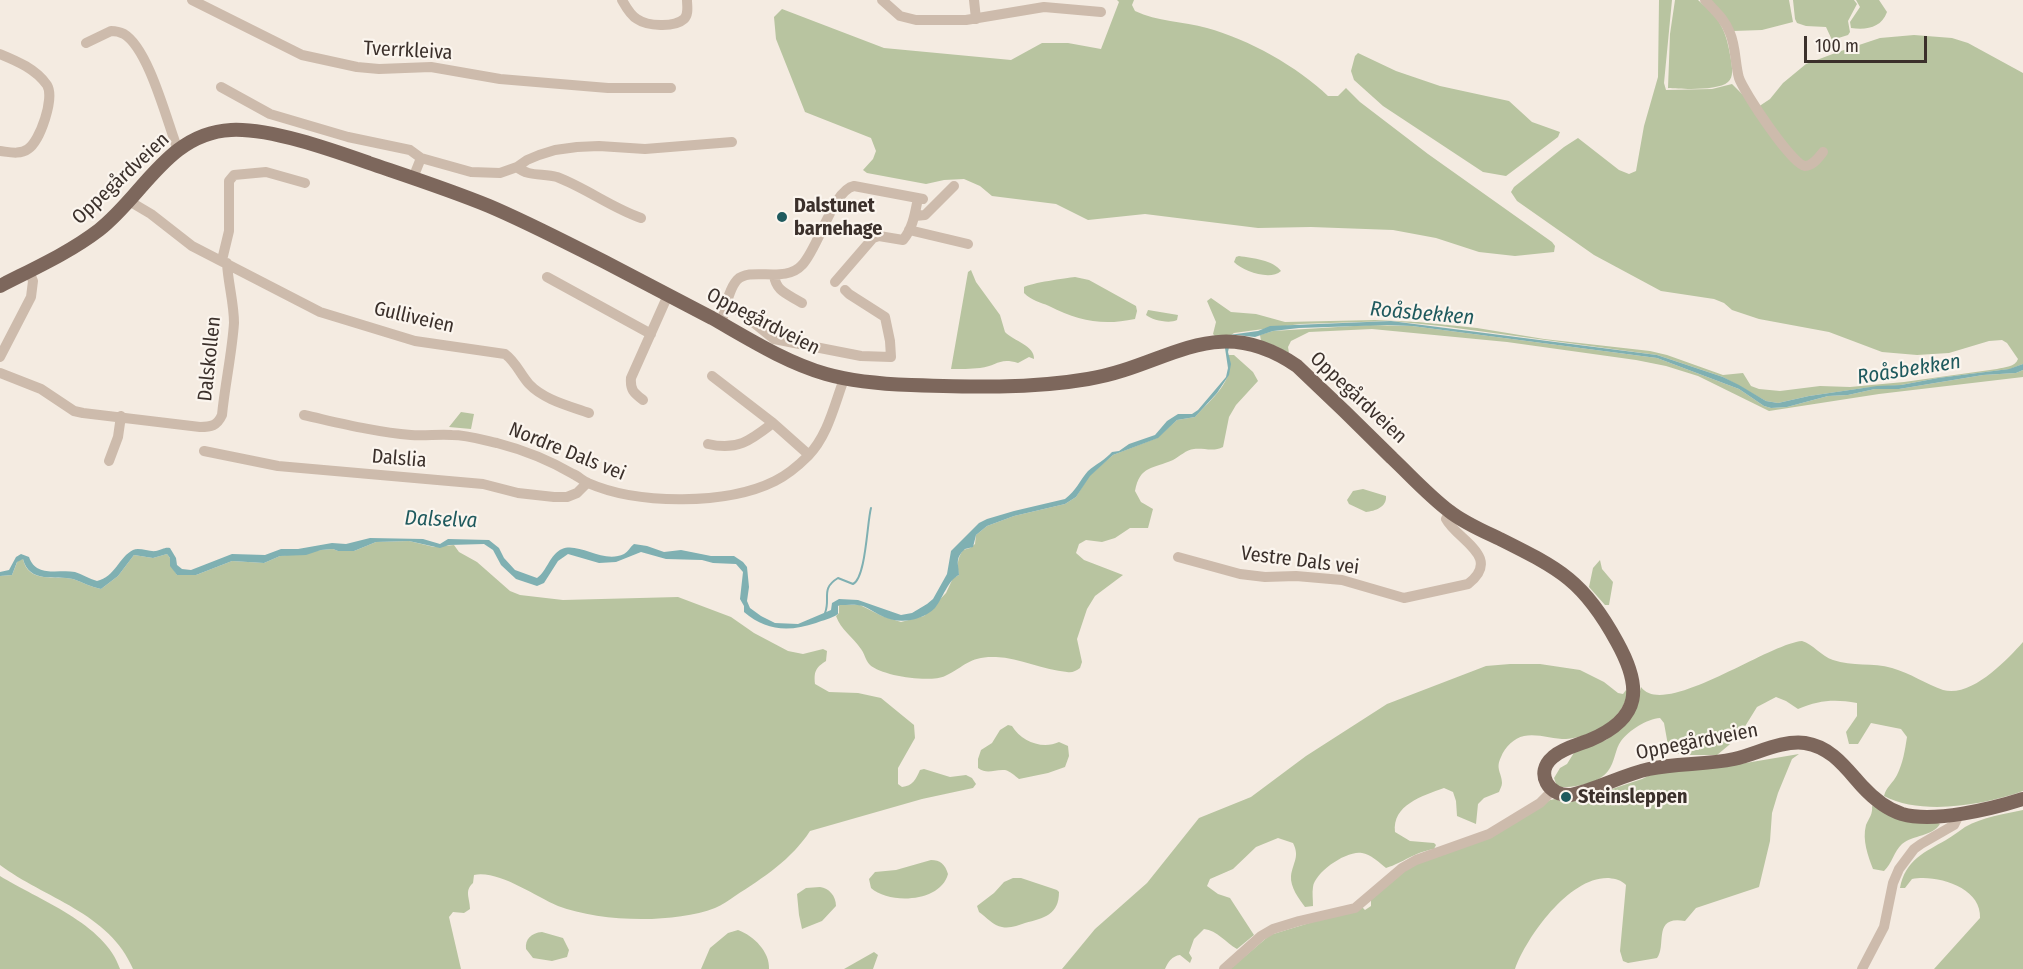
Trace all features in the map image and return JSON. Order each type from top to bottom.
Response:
[{"type":"main road","name":"Oppegårdveien","points":[[0,286],[85,240],[112,219],[150,176],[178,150],[215,133],[243,130],[281,137],[336,152],[488,206],[532,225],[786,359],[809,369],[844,379],[868,383],[942,386],[1055,384],[1119,372],[1181,348],[1217,341],[1236,343],[1275,353],[1297,366],[1450,512],[1544,561],[1574,582],[1589,597],[1630,668],[1634,690],[1632,702],[1626,714],[1617,724],[1602,734],[1552,757],[1546,766],[1544,776],[1552,791],[1562,795],[1571,795],[1650,769],[1725,761],[1798,742],[1817,746],[1828,752],[1840,761],[1871,795],[1895,811],[1908,815],[1960,813],[2023,799]]},
{"type":"street","name":"Tverrkleiva","points":[[192,0],[302,55],[357,67],[379,69],[431,67],[500,79],[608,88],[671,88]]},
{"type":"street","points":[[622,0],[637,19],[648,24],[676,23],[684,19],[687,0]]},
{"type":"street","points":[[882,0],[900,16],[909,19],[954,21],[1044,7],[1101,12]]},
{"type":"street","points":[[974,0],[976,19]]},
{"type":"street","points":[[1705,0],[1722,17],[1731,33],[1739,78],[1785,149],[1796,162],[1806,166],[1812,164],[1823,152]]},
{"type":"street","points":[[86,43],[102,33],[111,31],[125,35],[131,40],[150,72],[178,150]]},
{"type":"street","points":[[0,54],[24,65],[38,75],[46,84],[50,94],[43,122],[33,144],[21,152],[0,151]]},
{"type":"street","points":[[221,87],[281,118],[348,137],[410,150],[421,158],[479,172],[500,173],[539,155],[577,147],[599,146],[645,150],[732,142]]},
{"type":"street","points":[[413,178],[421,158]]},
{"type":"street","points":[[517,167],[530,174],[555,177],[641,218]]},
{"type":"street","points":[[225,261],[229,231],[229,181],[234,175],[266,172],[305,183]]},
{"type":"street","points":[[721,324],[736,280],[744,276],[789,274],[800,268],[839,196],[848,187],[854,186],[920,198],[915,216],[903,240],[879,236],[873,238],[834,282]]},
{"type":"street","points":[[915,216],[925,215],[954,186]]},
{"type":"street","name":"Gulliveien","points":[[129,201],[151,214],[192,246],[320,312],[415,340],[505,354],[538,392],[589,413]]},
{"type":"street","points":[[909,230],[968,244]]},
{"type":"street","name":"Dalskollen","points":[[121,416],[200,427],[210,427],[219,423],[234,323],[225,261]]},
{"type":"street","points":[[0,357],[31,297],[33,281],[29,271]]},
{"type":"street","points":[[774,275],[775,284],[779,289],[802,303]]},
{"type":"street","points":[[547,277],[651,334]]},
{"type":"street","points":[[728,304],[774,339],[861,356],[891,357],[885,317],[845,290]]},
{"type":"street","points":[[643,400],[634,394],[631,378],[668,295]]},
{"type":"street","points":[[0,373],[41,389],[74,411],[121,416],[118,437],[110,461]]},
{"type":"street","points":[[712,376],[773,423],[809,455]]},
{"type":"street","name":"Nordre Dals vei","points":[[304,415],[362,429],[414,435],[456,435],[494,442],[536,456],[574,474],[587,483],[631,496],[688,499],[737,494],[778,480],[809,455],[821,439],[844,379]]},
{"type":"street","points":[[708,444],[722,447],[735,446],[746,442],[773,423]]},
{"type":"street","name":"Dalslia","points":[[204,451],[278,466],[483,484],[518,493],[554,497],[567,497],[577,493],[587,483]]},
{"type":"street","name":"Vestre Dals vei","points":[[1178,557],[1240,574],[1342,580],[1404,598],[1468,584],[1479,572],[1481,564],[1476,551],[1465,538],[1449,526],[1446,519],[1450,512]]},
{"type":"street","points":[[1224,969],[1261,936],[1273,929],[1355,908],[1409,864],[1489,834],[1540,803],[1552,791]]},
{"type":"street","points":[[1862,969],[1884,927],[1893,883],[1899,869],[1914,849],[1954,825],[1960,813]]},
{"type":"green space","points":[[1117,0],[1134,0],[1132,5],[1135,11],[1143,15],[1207,28],[1239,39],[1272,55],[1328,96],[1338,96],[1346,88],[1360,102],[1428,154],[1552,242],[1555,246],[1554,252],[1515,256],[1479,252],[1436,238],[1393,230],[1258,228],[1145,214],[1088,220],[1056,204],[992,196],[980,186],[964,179],[926,184],[867,173],[863,170],[873,159],[876,151],[871,138],[805,112],[776,39],[774,17],[782,9],[884,48],[1011,60],[1042,43],[1068,43],[1101,49],[1119,2]]},
{"type":"green space","points":[[1659,0],[1672,0],[1664,83],[1666,90],[1712,89],[1732,84],[1755,109],[1770,99],[1783,83],[1806,64],[1880,38],[1914,35],[1952,38],[1968,43],[2023,73],[2023,364],[2010,369],[1809,396],[1778,403],[1766,401],[1723,377],[1657,355],[1441,326],[1391,321],[1300,324],[1234,333],[1227,338],[1213,334],[1216,322],[1207,301],[1211,298],[1231,312],[1256,314],[1285,322],[1375,320],[1418,322],[1650,351],[1723,375],[1743,373],[1751,386],[1780,391],[1820,386],[1850,387],[1904,382],[1997,369],[2015,364],[2018,359],[2007,343],[2002,340],[1989,341],[1949,353],[1917,355],[1882,352],[1829,332],[1759,319],[1732,310],[1724,303],[1714,299],[1661,291],[1594,255],[1517,201],[1511,192],[1514,187],[1578,138],[1619,170],[1629,174],[1636,171],[1644,126],[1658,77]]},
{"type":"green space","points":[[1675,0],[1698,0],[1712,13],[1721,26],[1727,40],[1731,60],[1732,75],[1728,82],[1708,88],[1668,88],[1670,34]]},
{"type":"green space","points":[[1708,0],[1789,0],[1793,22],[1762,30],[1733,31]]},
{"type":"green space","points":[[1793,0],[1854,0],[1857,4],[1848,21],[1850,32],[1848,35],[1832,40],[1826,27],[1797,23]]},
{"type":"green space","points":[[1856,0],[1879,0],[1887,12],[1881,22],[1863,29],[1851,28],[1850,22],[1860,7]]},
{"type":"green space","points":[[1358,53],[1396,71],[1440,86],[1509,101],[1532,122],[1560,132],[1558,137],[1506,176],[1483,172],[1383,106],[1354,80],[1351,71]]},
{"type":"green space","points":[[1239,256],[1268,262],[1281,271],[1264,275],[1244,269],[1234,262]]},
{"type":"green space","points":[[971,270],[976,282],[1000,315],[1005,332],[1028,347],[1034,359],[1029,357],[1018,363],[1002,361],[980,368],[951,369],[968,272]]},
{"type":"green space","points":[[1075,277],[1089,280],[1136,306],[1135,319],[1101,322],[1081,319],[1036,301],[1024,293],[1024,287],[1028,285]]},
{"type":"green space","points":[[1148,310],[1178,315],[1177,320],[1165,321],[1152,318],[1146,315]]},
{"type":"green space","points":[[1370,325],[1412,326],[1657,358],[1739,389],[1764,406],[1771,408],[1787,407],[1828,396],[1848,395],[1875,389],[1899,389],[1983,375],[2016,373],[2023,370],[2023,377],[1879,394],[1769,411],[1698,376],[1636,360],[1507,342],[1372,329],[1309,332],[1291,341],[1288,347],[1289,353],[1261,341],[1260,335],[1273,331]]},
{"type":"green space","points":[[1228,355],[1234,355],[1253,372],[1258,381],[1236,405],[1229,417],[1223,447],[1191,450],[1173,460],[1148,469],[1140,476],[1135,491],[1141,502],[1153,509],[1148,528],[1130,528],[1115,538],[1102,542],[1086,540],[1079,544],[1076,553],[1084,560],[1123,575],[1095,596],[1087,609],[1077,639],[1082,662],[1080,668],[1069,672],[1014,659],[987,657],[968,662],[945,676],[929,679],[895,675],[876,669],[868,663],[861,649],[838,621],[836,616],[839,613],[839,605],[860,605],[901,622],[924,616],[946,593],[953,578],[959,575],[960,556],[963,550],[975,544],[976,535],[987,526],[1014,516],[1065,504],[1076,497],[1089,476],[1113,455],[1157,438],[1177,420],[1195,417],[1225,381],[1229,373]]},
{"type":"green space","points":[[461,412],[474,414],[471,429],[449,427]]},
{"type":"green space","points":[[1363,489],[1386,496],[1385,503],[1377,509],[1366,512],[1349,504],[1347,500],[1353,491]]},
{"type":"green space","points":[[409,541],[434,547],[454,545],[459,552],[477,562],[510,591],[520,595],[563,600],[678,597],[731,617],[754,633],[788,651],[803,654],[823,649],[827,651],[826,661],[816,671],[815,684],[829,692],[858,693],[881,698],[914,725],[915,738],[898,768],[898,784],[902,787],[911,784],[920,770],[924,769],[950,777],[966,775],[976,784],[973,788],[922,799],[810,831],[795,850],[776,867],[728,901],[715,908],[679,917],[636,919],[594,915],[558,906],[494,876],[474,875],[468,892],[470,909],[464,913],[453,912],[449,917],[461,969],[133,969],[109,934],[92,920],[0,865],[0,576],[12,575],[18,560],[23,559],[26,567],[37,575],[73,579],[101,589],[118,576],[134,555],[153,558],[167,554],[177,575],[196,575],[232,561],[264,563],[280,556],[333,549],[354,551],[376,542]]},
{"type":"green space","points":[[1600,560],[1602,569],[1613,582],[1609,605],[1605,605],[1589,587],[1593,568]]},
{"type":"green space","points":[[1802,641],[1833,660],[1892,668],[1943,690],[1954,691],[1965,689],[1987,676],[2023,642],[2023,791],[1972,804],[1953,806],[1916,806],[1899,802],[1884,796],[1897,775],[1904,756],[1907,737],[1901,729],[1871,723],[1858,744],[1849,744],[1846,732],[1857,716],[1857,703],[1827,701],[1798,709],[1776,697],[1757,707],[1744,728],[1717,755],[1683,755],[1669,751],[1664,723],[1660,718],[1650,720],[1624,737],[1604,775],[1585,784],[1557,787],[1554,778],[1575,751],[1606,740],[1622,728],[1637,705],[1641,687],[1653,694],[1671,694],[1717,677],[1786,645]]},
{"type":"green space","points":[[1540,664],[1580,670],[1604,682],[1618,693],[1623,694],[1626,690],[1628,692],[1620,711],[1596,731],[1566,739],[1529,735],[1520,737],[1510,744],[1499,761],[1502,783],[1499,792],[1484,798],[1478,804],[1476,824],[1457,816],[1453,792],[1444,788],[1410,803],[1398,815],[1395,832],[1410,841],[1434,843],[1436,845],[1434,849],[1386,868],[1372,857],[1362,853],[1340,858],[1325,869],[1315,881],[1313,906],[1305,907],[1295,893],[1292,884],[1291,876],[1296,856],[1293,843],[1278,838],[1256,847],[1233,869],[1210,879],[1207,886],[1218,894],[1230,898],[1254,935],[1237,949],[1217,934],[1204,929],[1194,939],[1189,953],[1192,958],[1190,963],[1180,955],[1171,960],[1165,969],[1062,969],[1095,929],[1147,883],[1199,818],[1251,797],[1306,756],[1387,704],[1486,666]]},
{"type":"green space","points":[[1008,725],[1032,743],[1046,745],[1059,742],[1068,746],[1069,756],[1065,767],[1019,779],[1005,770],[988,771],[978,768],[981,750],[992,743],[1000,730]]},
{"type":"green space","points":[[1799,754],[1792,759],[1778,793],[1772,813],[1770,841],[1759,887],[1696,908],[1685,921],[1668,922],[1662,932],[1660,952],[1657,958],[1628,963],[1623,961],[1620,951],[1626,885],[1609,878],[1594,880],[1565,897],[1540,925],[1515,969],[1230,969],[1270,935],[1362,907],[1365,910],[1371,906],[1371,900],[1407,868],[1498,832],[1550,800],[1576,801],[1642,779],[1660,770],[1722,767]]},
{"type":"green space","points":[[1872,806],[1940,824],[1933,831],[1902,844],[1884,871],[1873,869],[1865,842],[1866,825]]},
{"type":"green space","points":[[2023,810],[2023,969],[1934,969],[1980,918],[1979,907],[1966,891],[1945,881],[1912,879],[1905,888],[1900,888],[1906,870],[1917,858],[1965,827],[1986,818]]},
{"type":"green space","points":[[931,860],[942,863],[948,874],[936,890],[926,895],[914,898],[890,897],[871,888],[869,879],[875,872],[896,870]]},
{"type":"green space","points":[[0,876],[69,914],[86,926],[101,939],[112,953],[120,969],[0,969]]},
{"type":"green space","points":[[1013,878],[1021,878],[1057,890],[1058,900],[1053,911],[1014,927],[996,925],[979,912],[977,906],[1004,882]]},
{"type":"green space","points":[[820,887],[831,893],[836,906],[822,921],[802,929],[797,894],[806,888]]},
{"type":"green space","points":[[738,930],[750,936],[760,945],[767,957],[769,969],[701,969],[710,948],[728,933]]},
{"type":"green space","points":[[542,932],[563,938],[569,950],[567,957],[552,961],[533,958],[526,949],[528,939]]},
{"type":"green space","points":[[874,952],[878,955],[873,969],[844,969]]},
{"type":"water","points":[[1391,321],[1657,355],[1723,377],[1766,401],[1778,403],[1809,396],[2009,369],[2023,364],[2023,370],[2016,373],[1983,375],[1899,389],[1875,389],[1848,395],[1828,396],[1787,407],[1771,408],[1764,406],[1739,389],[1657,358],[1412,326],[1299,328],[1273,331],[1255,337],[1237,335],[1231,338],[1228,352],[1231,364],[1229,375],[1217,393],[1195,417],[1177,420],[1158,438],[1113,455],[1090,476],[1076,497],[1065,504],[1014,516],[987,526],[976,535],[973,547],[965,549],[959,556],[959,575],[949,585],[935,608],[924,616],[903,621],[881,616],[860,605],[840,605],[838,614],[806,626],[778,628],[769,626],[744,612],[740,599],[743,572],[736,564],[666,559],[641,552],[616,562],[599,563],[568,554],[558,561],[544,583],[537,586],[516,579],[501,565],[493,550],[484,544],[449,545],[440,548],[409,541],[376,542],[354,551],[321,550],[306,555],[280,556],[264,563],[232,561],[196,575],[177,575],[170,566],[170,558],[167,554],[153,558],[134,555],[118,576],[101,589],[73,579],[37,575],[26,567],[23,559],[17,562],[12,575],[0,576],[0,572],[9,570],[16,557],[21,554],[29,557],[32,564],[42,570],[75,572],[97,581],[113,571],[128,553],[135,549],[158,551],[170,548],[177,565],[182,569],[191,570],[232,554],[265,555],[281,549],[298,549],[332,543],[346,544],[370,538],[423,539],[440,544],[448,539],[489,540],[499,548],[504,558],[515,570],[537,578],[554,555],[562,549],[576,548],[600,555],[616,556],[625,553],[634,544],[664,552],[681,550],[711,556],[734,556],[747,567],[749,587],[747,601],[750,608],[775,623],[798,624],[831,610],[832,603],[839,599],[858,600],[901,615],[912,613],[933,599],[947,574],[951,551],[979,523],[1014,511],[1065,499],[1088,471],[1112,452],[1155,435],[1167,421],[1178,414],[1192,414],[1198,410],[1226,377],[1228,368],[1225,348],[1229,335],[1258,331],[1270,326]]},
{"type":"waterway","points":[[825,613],[829,586],[838,578],[853,584],[861,572],[871,508]]},
{"type":"place","name":"Dalstunet barnehage","points":[[782,217]]},
{"type":"place","name":"Steinsleppen","points":[[1566,797]]},
{"type":"water label","name":"Roåsbekken","points":[[1422,314]]},
{"type":"water label","name":"Roåsbekken","points":[[1909,370]]},
{"type":"water label","name":"Dalselva","points":[[441,520]]}]
